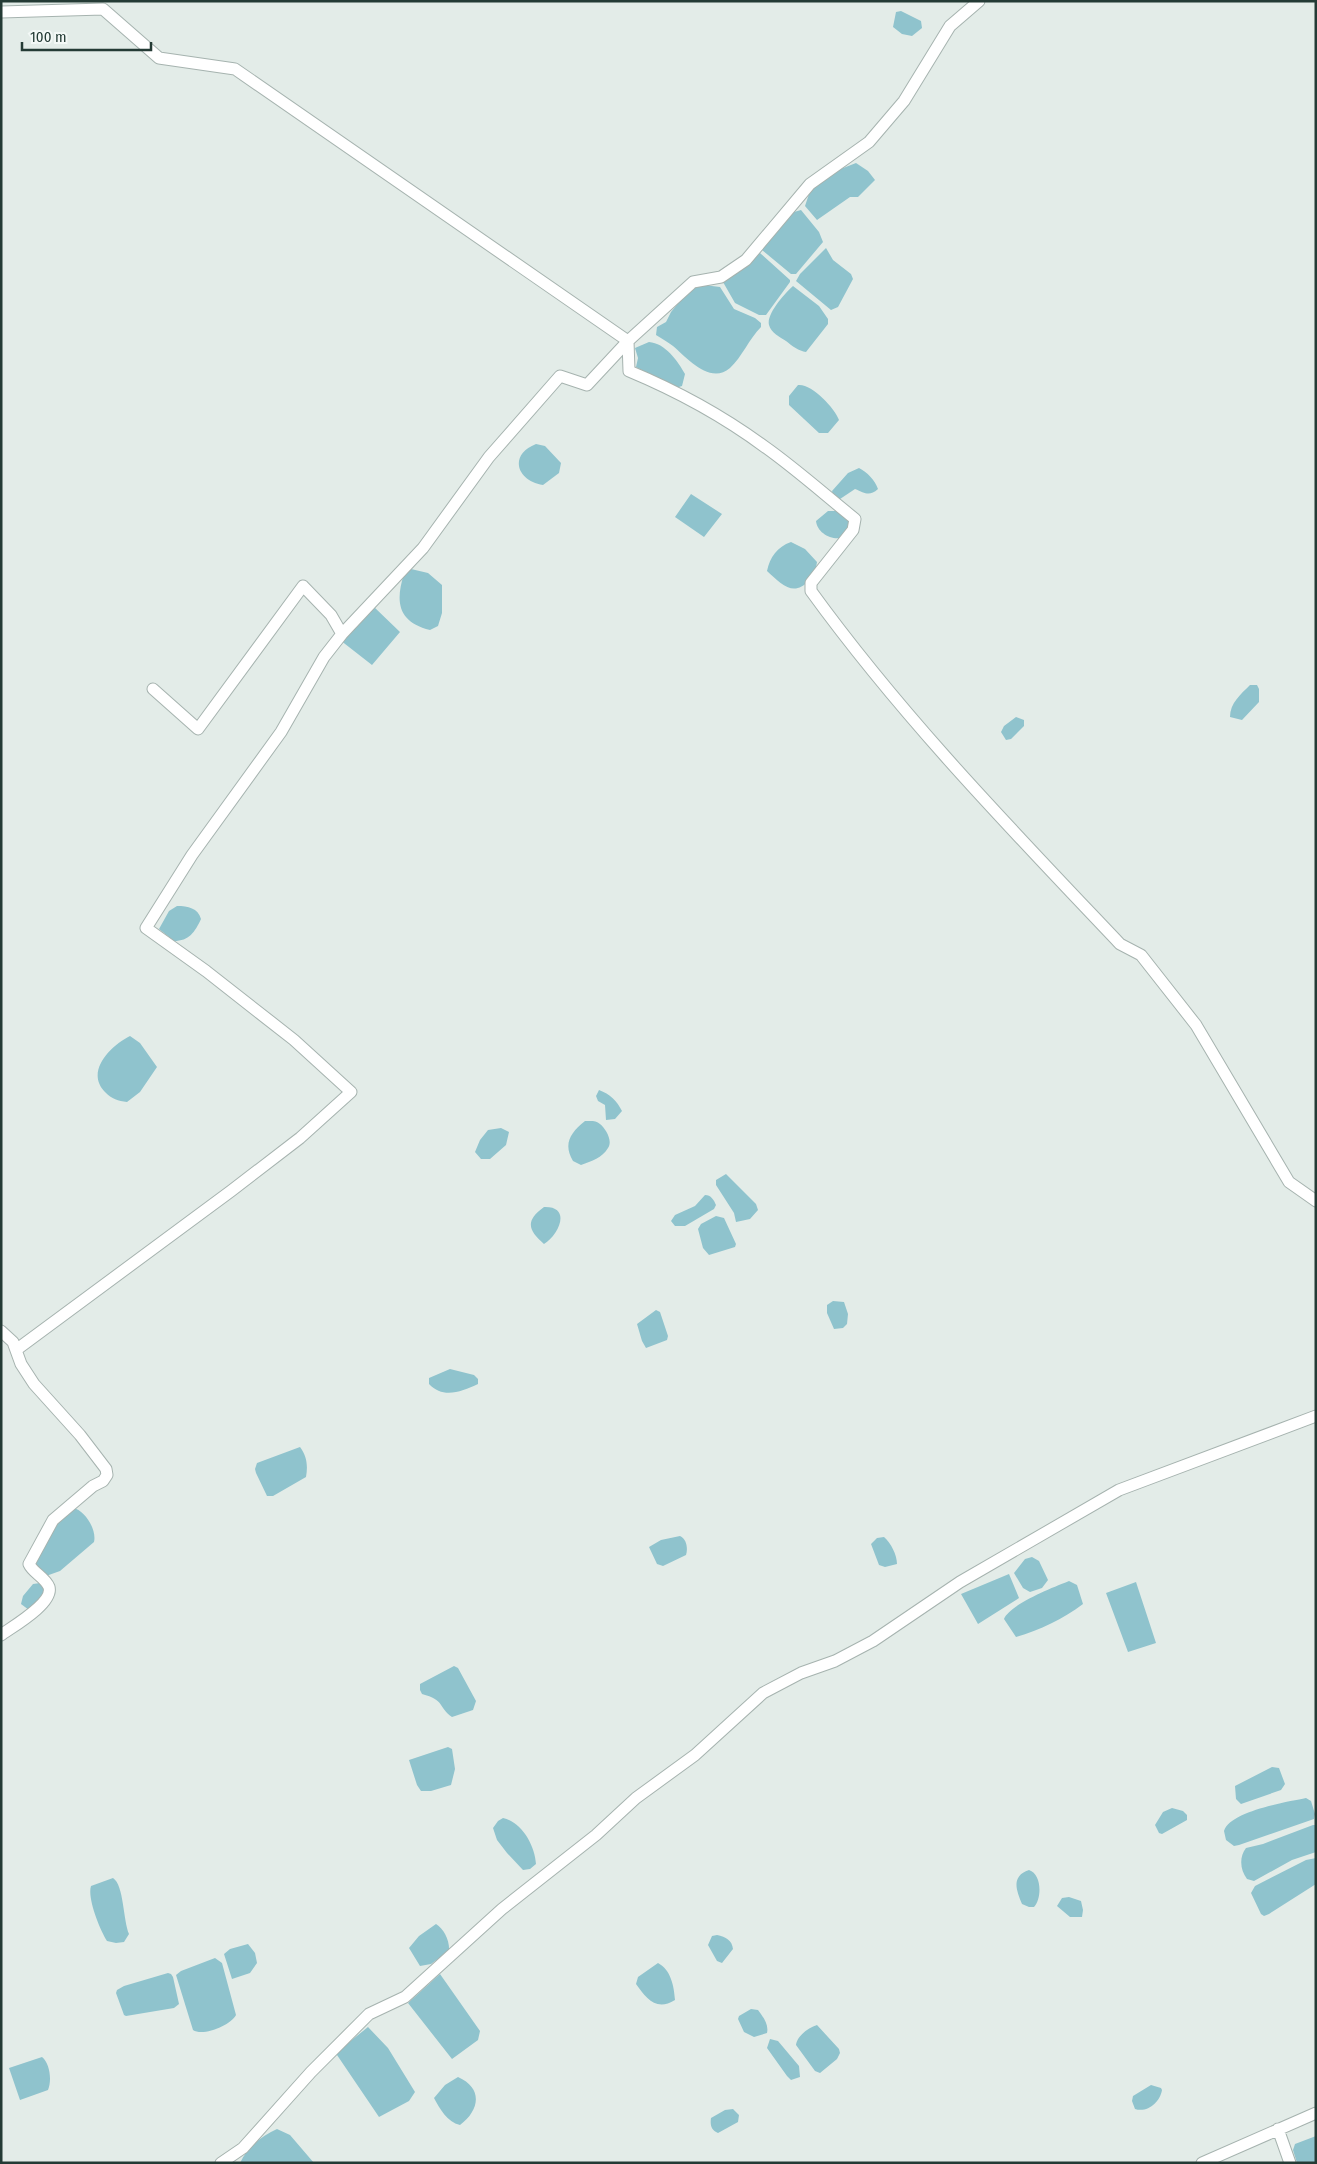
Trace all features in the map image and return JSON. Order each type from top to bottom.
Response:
[{"type":"street","points":[[16,1350],[300,1138],[351,1092],[294,1040],[206,971],[146,928],[192,855],[281,732],[324,657],[342,634],[423,548],[489,457],[560,376],[587,386],[628,342],[694,282],[721,276],[746,260],[810,184],[869,142],[904,101],[950,26],[980,1]]},
{"type":"street","points":[[1,12],[103,9],[159,58],[235,69],[628,342]]},
{"type":"street","points":[[628,342],[629,371],[655,382],[720,416],[766,448],[855,518],[853,530],[811,583],[811,591],[891,692],[975,790],[1120,944],[1140,955],[1196,1025],[1289,1182],[1316,1201]]},
{"type":"street","points":[[153,689],[198,729],[303,586],[331,615],[342,634]]},
{"type":"street","points":[[1,1331],[12,1342],[21,1364],[34,1384],[86,1442],[106,1469],[107,1475],[103,1481],[93,1486],[53,1520],[29,1564],[32,1570],[41,1576],[48,1587],[49,1593],[47,1598],[35,1612],[1,1635]]},
{"type":"street","points":[[221,2163],[243,2148],[311,2072],[369,2014],[405,1997],[502,1909],[596,1836],[636,1798],[694,1755],[763,1693],[801,1673],[835,1661],[873,1641],[960,1582],[1119,1490],[1316,1416]]},
{"type":"street","points":[[1202,2163],[1316,2113]]},
{"type":"street","points":[[1278,2129],[1290,2163]]},
{"type":"water","points":[[901,11],[921,21],[922,28],[912,36],[902,34],[893,27],[896,12]]},
{"type":"water","points":[[856,163],[868,171],[875,180],[858,197],[850,197],[817,220],[805,206],[810,191],[833,172]]},
{"type":"water","points":[[801,210],[819,232],[823,242],[796,274],[791,274],[762,250],[763,244],[794,212]]},
{"type":"water","points":[[826,248],[833,260],[851,274],[853,279],[838,307],[831,310],[796,281],[800,274]]},
{"type":"water","points":[[760,253],[790,280],[766,315],[759,315],[735,303],[723,282],[756,254]]},
{"type":"water","points":[[704,285],[720,287],[734,309],[755,318],[761,323],[761,327],[738,359],[730,368],[722,372],[707,372],[699,368],[673,346],[656,335],[657,327],[666,322],[671,312],[689,290]]},
{"type":"water","points":[[793,286],[819,306],[828,319],[828,324],[806,352],[796,348],[776,334],[769,325],[773,309]]},
{"type":"water","points":[[649,342],[666,349],[675,358],[685,374],[682,386],[676,388],[636,367],[638,358],[635,348]]},
{"type":"water","points":[[798,385],[803,385],[816,392],[837,415],[839,420],[828,433],[819,433],[789,405],[789,396]]},
{"type":"water","points":[[536,444],[545,446],[561,463],[559,473],[543,485],[534,483],[527,478],[519,467],[522,454]]},
{"type":"water","points":[[859,468],[875,482],[878,489],[869,494],[855,489],[840,499],[833,494],[832,491],[848,473]]},
{"type":"water","points":[[691,494],[722,514],[704,537],[675,517]]},
{"type":"water","points":[[828,511],[840,511],[848,518],[849,528],[841,538],[833,538],[821,532],[817,525],[816,521]]},
{"type":"water","points":[[791,542],[805,549],[817,562],[811,578],[798,588],[782,584],[767,571],[775,553]]},
{"type":"water","points":[[411,569],[428,573],[442,585],[442,613],[438,626],[430,630],[411,622],[402,610],[400,602],[401,584],[404,574]]},
{"type":"water","points":[[373,606],[400,632],[372,665],[340,640]]},
{"type":"water","points":[[1250,685],[1257,685],[1259,689],[1259,702],[1242,720],[1230,717],[1234,703]]},
{"type":"water","points":[[1016,717],[1024,720],[1024,726],[1011,739],[1006,740],[1001,732],[1004,726]]},
{"type":"water","points":[[177,906],[192,908],[198,912],[201,919],[191,935],[179,941],[174,941],[159,929],[169,911]]},
{"type":"water","points":[[130,1036],[140,1043],[157,1067],[140,1092],[127,1102],[115,1099],[105,1092],[98,1076],[102,1060],[122,1040]]},
{"type":"water","points":[[599,1090],[610,1096],[620,1107],[622,1111],[615,1119],[606,1120],[605,1105],[598,1101],[596,1096]]},
{"type":"water","points":[[585,1121],[595,1121],[600,1124],[610,1142],[603,1154],[581,1165],[573,1161],[568,1144],[572,1134]]},
{"type":"water","points":[[501,1128],[509,1132],[506,1145],[490,1159],[481,1159],[475,1152],[480,1140],[488,1130]]},
{"type":"water","points":[[726,1174],[756,1204],[758,1210],[750,1219],[736,1222],[734,1213],[716,1185],[716,1180]]},
{"type":"water","points":[[705,1195],[713,1200],[716,1205],[714,1209],[685,1226],[675,1226],[671,1221],[675,1215],[695,1206]]},
{"type":"water","points":[[544,1207],[553,1208],[558,1211],[560,1222],[554,1234],[544,1244],[532,1230],[531,1221]]},
{"type":"water","points":[[716,1216],[724,1218],[736,1244],[735,1247],[709,1255],[703,1248],[698,1229],[701,1224]]},
{"type":"water","points":[[833,1301],[844,1302],[848,1314],[847,1324],[843,1328],[834,1329],[827,1313],[827,1305]]},
{"type":"water","points":[[656,1310],[660,1312],[668,1336],[667,1340],[646,1348],[637,1324]]},
{"type":"water","points":[[450,1369],[474,1375],[478,1379],[478,1384],[452,1393],[446,1393],[434,1389],[429,1384],[429,1378]]},
{"type":"water","points":[[300,1447],[306,1461],[306,1477],[273,1496],[267,1496],[256,1473],[257,1463]]},
{"type":"water","points":[[73,1508],[86,1516],[94,1532],[94,1542],[60,1571],[46,1576],[35,1566],[38,1550],[48,1534]]},
{"type":"water","points":[[680,1536],[686,1544],[686,1555],[663,1566],[657,1564],[649,1547],[661,1540]]},
{"type":"water","points":[[884,1537],[893,1549],[897,1564],[885,1567],[879,1565],[871,1544],[877,1538]]},
{"type":"water","points":[[1032,1557],[1039,1561],[1048,1580],[1042,1588],[1030,1592],[1023,1588],[1014,1573],[1025,1559]]},
{"type":"water","points":[[1009,1574],[1019,1598],[978,1624],[961,1594]]},
{"type":"water","points":[[1069,1581],[1077,1585],[1083,1604],[1051,1624],[1016,1637],[1004,1619],[1008,1613],[1023,1602]]},
{"type":"water","points":[[1136,1582],[1156,1643],[1128,1652],[1106,1593]]},
{"type":"water","points":[[40,1583],[44,1585],[45,1592],[29,1610],[21,1604],[23,1596],[33,1584]]},
{"type":"water","points":[[454,1666],[458,1668],[476,1701],[473,1710],[452,1717],[438,1701],[422,1694],[420,1684]]},
{"type":"water","points":[[448,1747],[452,1749],[455,1769],[451,1785],[431,1791],[421,1791],[417,1785],[409,1760]]},
{"type":"water","points":[[1272,1767],[1279,1768],[1285,1784],[1281,1790],[1241,1804],[1236,1799],[1235,1786]]},
{"type":"water","points":[[1306,1798],[1311,1801],[1315,1814],[1314,1819],[1239,1845],[1234,1846],[1226,1840],[1224,1831],[1228,1824],[1237,1818],[1260,1808]]},
{"type":"water","points":[[1172,1808],[1183,1811],[1187,1815],[1187,1820],[1162,1834],[1159,1833],[1155,1825],[1163,1812]]},
{"type":"water","points":[[503,1818],[516,1824],[530,1843],[536,1864],[530,1869],[523,1870],[497,1840],[493,1828]]},
{"type":"water","points":[[1316,1825],[1316,1852],[1292,1860],[1254,1881],[1247,1879],[1241,1864],[1242,1855],[1246,1848],[1263,1844]]},
{"type":"water","points":[[1316,1858],[1316,1884],[1269,1914],[1264,1916],[1261,1914],[1251,1893],[1255,1886],[1306,1860]]},
{"type":"water","points":[[1029,1870],[1036,1876],[1039,1887],[1037,1903],[1034,1907],[1022,1904],[1016,1884],[1019,1876]]},
{"type":"water","points":[[113,1878],[117,1882],[121,1895],[129,1934],[124,1942],[116,1943],[107,1941],[104,1936],[95,1914],[90,1891],[91,1886]]},
{"type":"water","points":[[1069,1897],[1081,1901],[1082,1917],[1070,1917],[1057,1906],[1062,1898]]},
{"type":"water","points":[[436,1924],[446,1936],[449,1943],[449,1951],[431,1964],[420,1966],[409,1948],[419,1936]]},
{"type":"water","points":[[717,1935],[728,1939],[733,1949],[722,1963],[717,1961],[708,1945],[712,1936]]},
{"type":"water","points":[[248,1944],[255,1953],[257,1963],[250,1973],[232,1979],[224,1954],[230,1949]]},
{"type":"water","points":[[215,1958],[222,1963],[236,2015],[229,2023],[223,2026],[210,2031],[198,2032],[193,2030],[176,1975],[181,1971]]},
{"type":"water","points":[[658,1963],[669,1974],[675,1995],[675,2000],[662,2005],[652,2002],[636,1984],[638,1977]]},
{"type":"water","points":[[168,1973],[173,1977],[179,2004],[174,2008],[124,2015],[116,1993],[117,1990],[124,1986]]},
{"type":"water","points":[[440,1974],[480,2031],[478,2040],[452,2059],[408,2003]]},
{"type":"water","points":[[751,2009],[758,2010],[762,2015],[767,2033],[754,2037],[744,2032],[738,2019],[739,2016]]},
{"type":"water","points":[[817,2025],[839,2049],[840,2053],[837,2059],[820,2073],[815,2071],[796,2045],[798,2039],[804,2033]]},
{"type":"water","points":[[368,2027],[388,2048],[415,2092],[409,2101],[379,2117],[337,2055],[337,2052]]},
{"type":"water","points":[[770,2039],[778,2041],[799,2066],[800,2077],[791,2080],[787,2076],[767,2048]]},
{"type":"water","points":[[42,2057],[47,2063],[49,2072],[50,2082],[48,2090],[20,2100],[9,2068]]},
{"type":"water","points":[[458,2077],[472,2087],[476,2100],[472,2113],[460,2125],[451,2121],[441,2111],[434,2098],[445,2085]]},
{"type":"water","points":[[1151,2085],[1161,2088],[1159,2099],[1149,2108],[1135,2109],[1132,2101],[1133,2096]]},
{"type":"water","points":[[733,2109],[739,2115],[738,2122],[718,2133],[712,2129],[711,2118],[725,2110]]},
{"type":"water","points":[[277,2129],[290,2135],[314,2163],[240,2163],[255,2143]]},
{"type":"water","points":[[1316,2136],[1316,2163],[1297,2163],[1293,2150],[1295,2144]]}]
